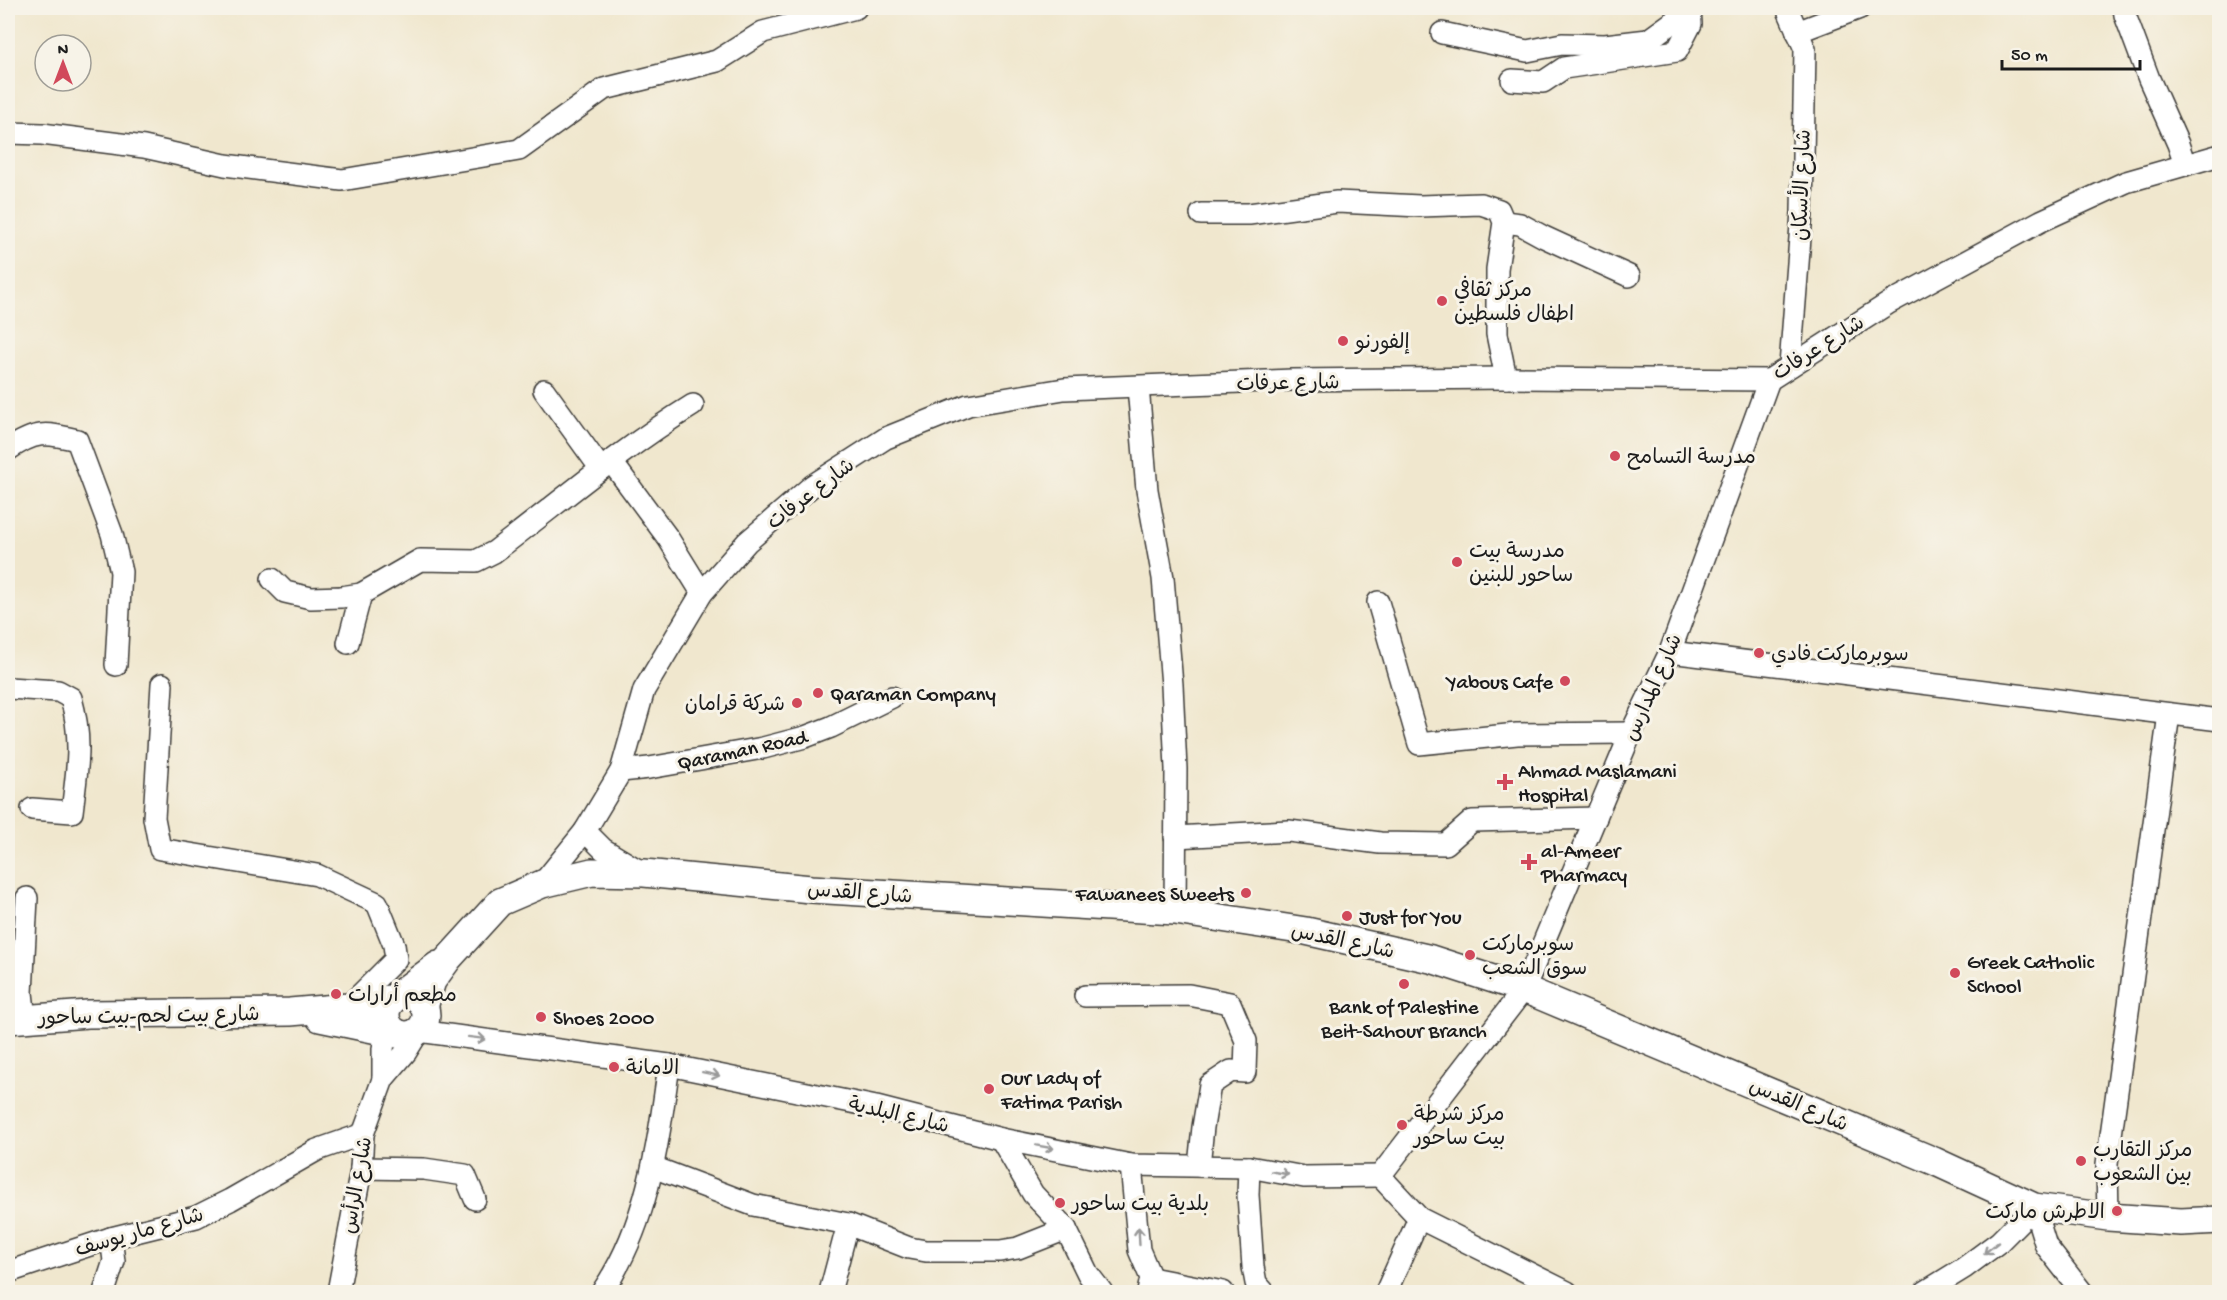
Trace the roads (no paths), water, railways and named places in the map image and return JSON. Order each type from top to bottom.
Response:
[{"type":"main road","name":"شارع القدس","points":[[404,1026],[448,959],[500,902],[542,884],[592,872],[644,873],[811,889],[1175,911],[1306,931],[1420,956],[1524,989],[1934,1161],[2034,1207],[2109,1217],[2181,1222],[2220,1220]]},
{"type":"main road","name":"شارع القدس","points":[[394,998],[429,970],[448,959]]},
{"type":"main road","points":[[394,998],[403,995],[419,999],[404,1026]]},
{"type":"main road","name":"شارع بيت لحم-بيت ساحور","points":[[16,1019],[88,1014],[290,1012],[348,1007],[394,998]]},
{"type":"main road","name":"شارع بيت لحم-بيت ساحور","points":[[290,1012],[404,1026]]},
{"type":"street","points":[[8,133],[42,134],[144,147],[225,165],[342,180],[519,150],[604,89],[717,61],[763,32],[856,8]]},
{"type":"street","points":[[1443,33],[1527,51],[1562,44],[1605,45],[1648,40],[1689,8]]},
{"type":"street","points":[[1512,80],[1543,82],[1564,68],[1677,51],[1690,24],[1689,8]]},
{"type":"street","name":"شارع الأسكان","points":[[1787,8],[1805,49],[1802,201],[1790,366]]},
{"type":"street","points":[[1797,32],[1860,8]]},
{"type":"street","points":[[2124,8],[2124,15],[2185,165]]},
{"type":"street","name":"شارع عرفات","points":[[542,884],[585,831],[621,771],[644,690],[702,593],[747,542],[813,485],[886,438],[968,405],[1064,389],[1292,380],[1506,378],[1769,380],[1889,303],[2040,221],[2126,182],[2220,155]]},
{"type":"street","points":[[1202,214],[1249,214],[1337,202],[1420,206],[1481,204],[1499,210],[1504,222],[1497,269],[1497,334],[1506,378]]},
{"type":"street","points":[[1504,222],[1520,224],[1629,276]]},
{"type":"street","name":"شارع المدارس","points":[[1380,1176],[1524,989],[1632,733],[1670,652],[1769,380]]},
{"type":"street","points":[[1138,387],[1147,490],[1163,578],[1169,650],[1176,769],[1175,911]]},
{"type":"street","points":[[544,390],[668,538],[702,593]]},
{"type":"street","points":[[272,579],[285,592],[311,598],[341,597],[361,594],[420,560],[476,561],[494,552],[606,465],[659,426],[693,405]]},
{"type":"street","points":[[8,450],[26,437],[51,433],[77,440],[112,534],[121,572],[116,665]]},
{"type":"street","points":[[348,643],[361,594]]},
{"type":"street","points":[[1378,602],[1419,744],[1516,734],[1632,733]]},
{"type":"street","points":[[1670,652],[2220,720]]},
{"type":"street","points":[[162,684],[154,818],[160,849],[317,875],[377,903],[394,945],[396,959],[348,1007]]},
{"type":"street","points":[[8,688],[58,691],[71,698],[75,712],[80,747],[72,812],[32,809]]},
{"type":"street","name":"Qaraman Road","points":[[621,771],[763,748],[805,737],[892,697]]},
{"type":"street","points":[[2109,1217],[2107,1164],[2169,714]]},
{"type":"street","points":[[1175,837],[1289,831],[1380,843],[1446,844],[1472,821],[1596,818]]},
{"type":"street","points":[[585,831],[603,849],[644,873]]},
{"type":"street","points":[[16,1019],[22,993],[27,898]]},
{"type":"street","points":[[1085,996],[1189,995],[1230,1003],[1246,1041],[1245,1072],[1231,1071],[1210,1085],[1199,1166]]},
{"type":"street","name":"شارع البلدية","points":[[404,1026],[669,1065],[876,1107],[1001,1139],[1131,1165],[1249,1167],[1304,1177],[1380,1176]]},
{"type":"street","name":"شارع الرأس","points":[[338,1293],[361,1168],[363,1134],[383,1079],[383,1049],[404,1026]]},
{"type":"street","name":"شارع الرأس","points":[[383,1079],[406,1052],[404,1026]]},
{"type":"street","points":[[602,1293],[630,1243],[653,1167],[669,1065]]},
{"type":"street","name":"شارع مار يوسف","points":[[8,1272],[111,1238],[196,1217],[317,1150],[363,1134]]},
{"type":"street","points":[[1001,1139],[1033,1194],[1066,1229],[1088,1274],[1102,1293]]},
{"type":"street","points":[[1131,1165],[1139,1250],[1149,1285],[1223,1293]]},
{"type":"street","points":[[653,1167],[753,1205],[848,1224],[909,1248],[926,1251],[1009,1250],[1066,1229]]},
{"type":"street","points":[[1249,1167],[1248,1195],[1253,1267],[1256,1283],[1264,1293]]},
{"type":"street","points":[[361,1168],[424,1169],[465,1174],[475,1199]]},
{"type":"street","points":[[1380,1176],[1419,1218],[1567,1293]]},
{"type":"street","points":[[1925,1293],[1964,1269],[1999,1242],[2034,1207],[2046,1246],[2082,1293]]},
{"type":"street","points":[[1386,1293],[1419,1218]]},
{"type":"street","points":[[830,1293],[848,1224]]},
{"type":"street","points":[[104,1293],[114,1261],[111,1238]]},
{"type":"place","name":"مركز ثقافي اطفال فلسطين","points":[[1442,301]]},
{"type":"place","name":"إلفورنو","points":[[1343,341]]},
{"type":"place","name":"مدرسة التسامح","points":[[1615,456]]},
{"type":"place","name":"مدرسة بيت ساحور للبنين","points":[[1457,562]]},
{"type":"place","name":"سوبرماركت فادي","points":[[1759,653]]},
{"type":"place","name":"Yabous Cafe","points":[[1565,681]]},
{"type":"place","name":"Qaraman Company","points":[[818,693]]},
{"type":"place","name":"شركة قرامان","points":[[797,703]]},
{"type":"place","name":"Ahmad Maslamani Hospital","points":[[1505,782]]},
{"type":"place","name":"al-Ameer Pharmacy","points":[[1529,862]]},
{"type":"place","name":"Fawanees Sweets","points":[[1246,893]]},
{"type":"place","name":"Just for You","points":[[1347,916]]},
{"type":"place","name":"سوبرماركت سوق الشعب","points":[[1470,955]]},
{"type":"place","name":"Greek Catholic School","points":[[1955,973]]},
{"type":"place","name":"Bank of Palestine Beit-Sahour Branch","points":[[1404,984]]},
{"type":"place","name":"مطعم أرارات","points":[[336,994]]},
{"type":"place","name":"Shoes 2000","points":[[541,1017]]},
{"type":"place","name":"الامانة","points":[[614,1067]]},
{"type":"place","name":"Our Lady of Fatima Parish","points":[[989,1089]]},
{"type":"place","name":"مركز شرطة بيت ساحور","points":[[1402,1125]]},
{"type":"place","name":"مركز التقارب بين الشعوب","points":[[2081,1161]]},
{"type":"place","name":"بلدية بيت ساحور","points":[[1060,1203]]},
{"type":"place","name":"الاطرش ماركت","points":[[2117,1211]]}]
